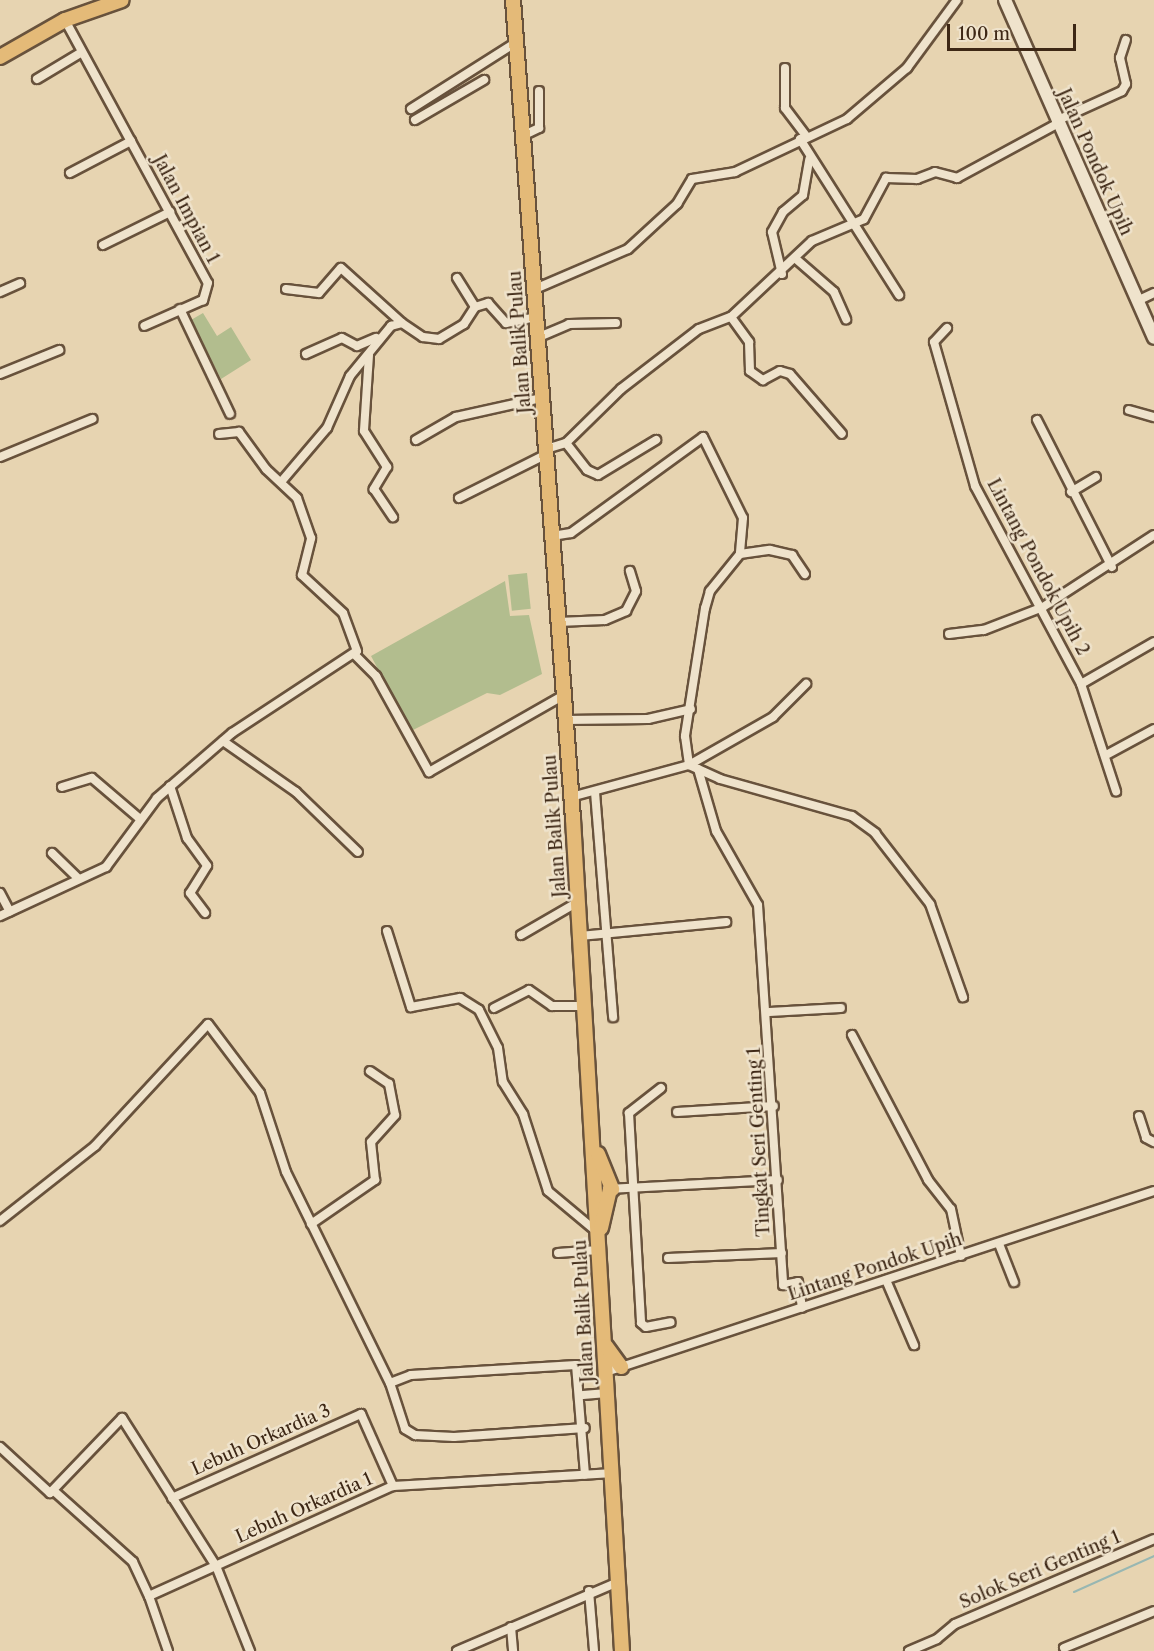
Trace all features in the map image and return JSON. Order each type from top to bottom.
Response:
[{"type":"main road","points":[[0,57],[65,20],[118,0]]},
{"type":"main road","name":"Jalan Balik Pulau","points":[[513,0],[578,902],[605,1344],[616,1583],[622,1651]]},
{"type":"main road","name":"Jalan Pondok Upih","points":[[1005,0],[1056,122],[1137,301],[1149,314],[1154,338]]},
{"type":"main road","points":[[592,1135],[611,1189],[598,1242]]},
{"type":"main road","points":[[605,1344],[621,1367]]},
{"type":"street","points":[[535,289],[628,249],[677,204],[692,179],[735,172],[847,119],[878,96],[957,0]]},
{"type":"street","name":"Jalan Impian 1","points":[[65,20],[208,283],[203,300],[144,326]]},
{"type":"street","points":[[459,498],[566,443],[621,389],[690,336],[731,317],[782,274],[812,241],[864,219],[877,190],[892,175],[917,179],[935,172],[957,178],[1056,122],[1122,91],[1126,84],[1120,58],[1126,40]]},
{"type":"street","points":[[411,110],[515,43]]},
{"type":"street","points":[[37,79],[82,52]]},
{"type":"street","points":[[786,68],[785,108],[803,138],[809,158],[850,226],[899,296]]},
{"type":"street","points":[[416,120],[484,80]]},
{"type":"street","points":[[522,136],[539,128],[539,91]]},
{"type":"street","name":"Jalan Impian 1","points":[[70,173],[131,141]]},
{"type":"street","points":[[782,274],[772,232],[783,212],[803,195],[809,158]]},
{"type":"street","points":[[104,245],[170,212]]},
{"type":"street","points":[[796,259],[834,292],[846,319]]},
{"type":"street","points":[[286,289],[319,293],[342,268],[402,323],[423,337],[439,339],[464,324],[475,307],[488,303],[506,323],[537,317]]},
{"type":"street","points":[[457,278],[475,307]]},
{"type":"street","points":[[0,292],[20,283]]},
{"type":"street","points":[[1137,301],[1154,293]]},
{"type":"street","points":[[180,309],[230,414]]},
{"type":"street","points":[[731,317],[749,342],[750,371],[763,380],[780,371],[790,374],[842,434]]},
{"type":"street","points":[[539,337],[569,324],[616,322]]},
{"type":"street","points":[[306,354],[342,338],[357,346],[402,323]]},
{"type":"street","name":"Lintang Pondok Upih 2","points":[[947,328],[934,342],[966,459],[981,500],[1042,607],[1081,684],[1108,754],[1116,791]]},
{"type":"street","points":[[376,338],[369,355],[365,435],[387,467],[374,489],[393,517]]},
{"type":"street","points":[[0,374],[59,350]]},
{"type":"street","points":[[281,482],[327,428],[350,376],[369,355]]},
{"type":"street","points":[[416,440],[456,417],[543,398]]},
{"type":"street","points":[[1129,410],[1154,417]]},
{"type":"street","points":[[0,457],[92,419]]},
{"type":"street","points":[[1037,420],[1071,492],[1112,567]]},
{"type":"street","points":[[0,916],[77,877],[111,864],[139,818],[170,786],[222,741],[355,655],[358,645],[351,625],[302,575],[311,538],[297,498],[239,432],[219,434]]},
{"type":"street","points":[[552,536],[571,533],[701,436],[742,513],[740,554],[710,591],[695,657],[692,709],[685,736],[688,765]]},
{"type":"street","points":[[566,443],[587,470],[598,475],[656,440]]},
{"type":"street","points":[[1071,492],[1096,477]]},
{"type":"street","points":[[949,634],[984,630],[1042,607],[1112,567],[1154,535]]},
{"type":"street","points":[[740,554],[792,555],[805,574]]},
{"type":"street","points":[[558,622],[605,620],[626,611],[636,591],[630,571]]},
{"type":"street","points":[[1081,684],[1154,642]]},
{"type":"street","points":[[355,655],[376,676],[429,772],[564,695]]},
{"type":"street","points":[[571,797],[688,765],[773,717],[806,684]]},
{"type":"street","points":[[565,720],[648,718],[692,709]]},
{"type":"street","points":[[1108,754],[1154,729]]},
{"type":"street","points":[[222,741],[296,792],[358,852]]},
{"type":"street","points":[[688,765],[865,824],[930,904],[963,997]]},
{"type":"street","name":"Tingkat Seri Genting 1","points":[[698,769],[716,831],[758,904],[769,1012],[783,1285],[798,1282],[802,1308]]},
{"type":"street","points":[[62,787],[92,778],[139,818]]},
{"type":"street","points":[[170,786],[187,838],[207,866],[190,893],[205,913]]},
{"type":"street","points":[[595,792],[613,1017]]},
{"type":"street","points":[[52,853],[77,877]]},
{"type":"street","points":[[0,893],[10,912]]},
{"type":"street","points":[[521,935],[578,902]]},
{"type":"street","points":[[580,936],[726,922]]},
{"type":"street","points":[[387,931],[413,1010],[460,998],[479,1010],[498,1047],[503,1082],[522,1114],[548,1191],[598,1242],[558,1253]]},
{"type":"street","points":[[494,1008],[530,990],[552,1006],[584,1006]]},
{"type":"street","points":[[769,1012],[841,1008]]},
{"type":"street","points":[[0,1221],[95,1146],[206,1024],[260,1093],[311,1224],[390,1383],[400,1421],[415,1435],[585,1428]]},
{"type":"street","points":[[852,1035],[928,1180],[951,1209],[961,1256]]},
{"type":"street","points":[[311,1224],[375,1180],[371,1142],[395,1115],[389,1084],[370,1071]]},
{"type":"street","points":[[661,1088],[629,1113],[641,1323],[646,1327],[671,1322]]},
{"type":"street","points":[[677,1112],[774,1106]]},
{"type":"street","points":[[1139,1116],[1146,1138],[1154,1142]]},
{"type":"street","points":[[595,1190],[778,1180]]},
{"type":"street","name":"Lintang Pondok Upih","points":[[606,1372],[1154,1191]]},
{"type":"street","points":[[999,1244],[1014,1282]]},
{"type":"street","points":[[668,1258],[782,1253]]},
{"type":"street","points":[[886,1280],[914,1345]]},
{"type":"street","points":[[390,1383],[411,1375],[576,1365],[583,1395],[585,1475]]},
{"type":"street","points":[[583,1395],[607,1393]]},
{"type":"street","name":"Lebuh Orkardia 3","points":[[172,1498],[363,1414],[393,1486]]},
{"type":"street","points":[[0,1447],[44,1492],[53,1491],[122,1418],[216,1566],[250,1651]]},
{"type":"street","name":"Lebuh Orkardia 1","points":[[149,1596],[393,1486],[610,1473]]},
{"type":"street","points":[[53,1491],[133,1562],[149,1596],[168,1651]]},
{"type":"street","name":"Solok Seri Genting 1","points":[[909,1651],[937,1639],[955,1624],[1154,1539]]},
{"type":"street","points":[[457,1651],[590,1591],[616,1583]]},
{"type":"street","points":[[590,1591],[594,1651]]},
{"type":"street","points":[[1064,1648],[1154,1611]]},
{"type":"street","points":[[511,1627],[513,1651]]},
{"type":"green space","points":[[203,313],[217,336],[231,327],[251,360],[221,379],[191,320]]},
{"type":"green space","points":[[527,573],[531,609],[512,611],[508,575]]},
{"type":"green space","points":[[505,581],[510,616],[529,615],[542,674],[500,695],[487,693],[411,731],[371,656]]},
{"type":"waterway","points":[[1074,1592],[1154,1556]]}]
